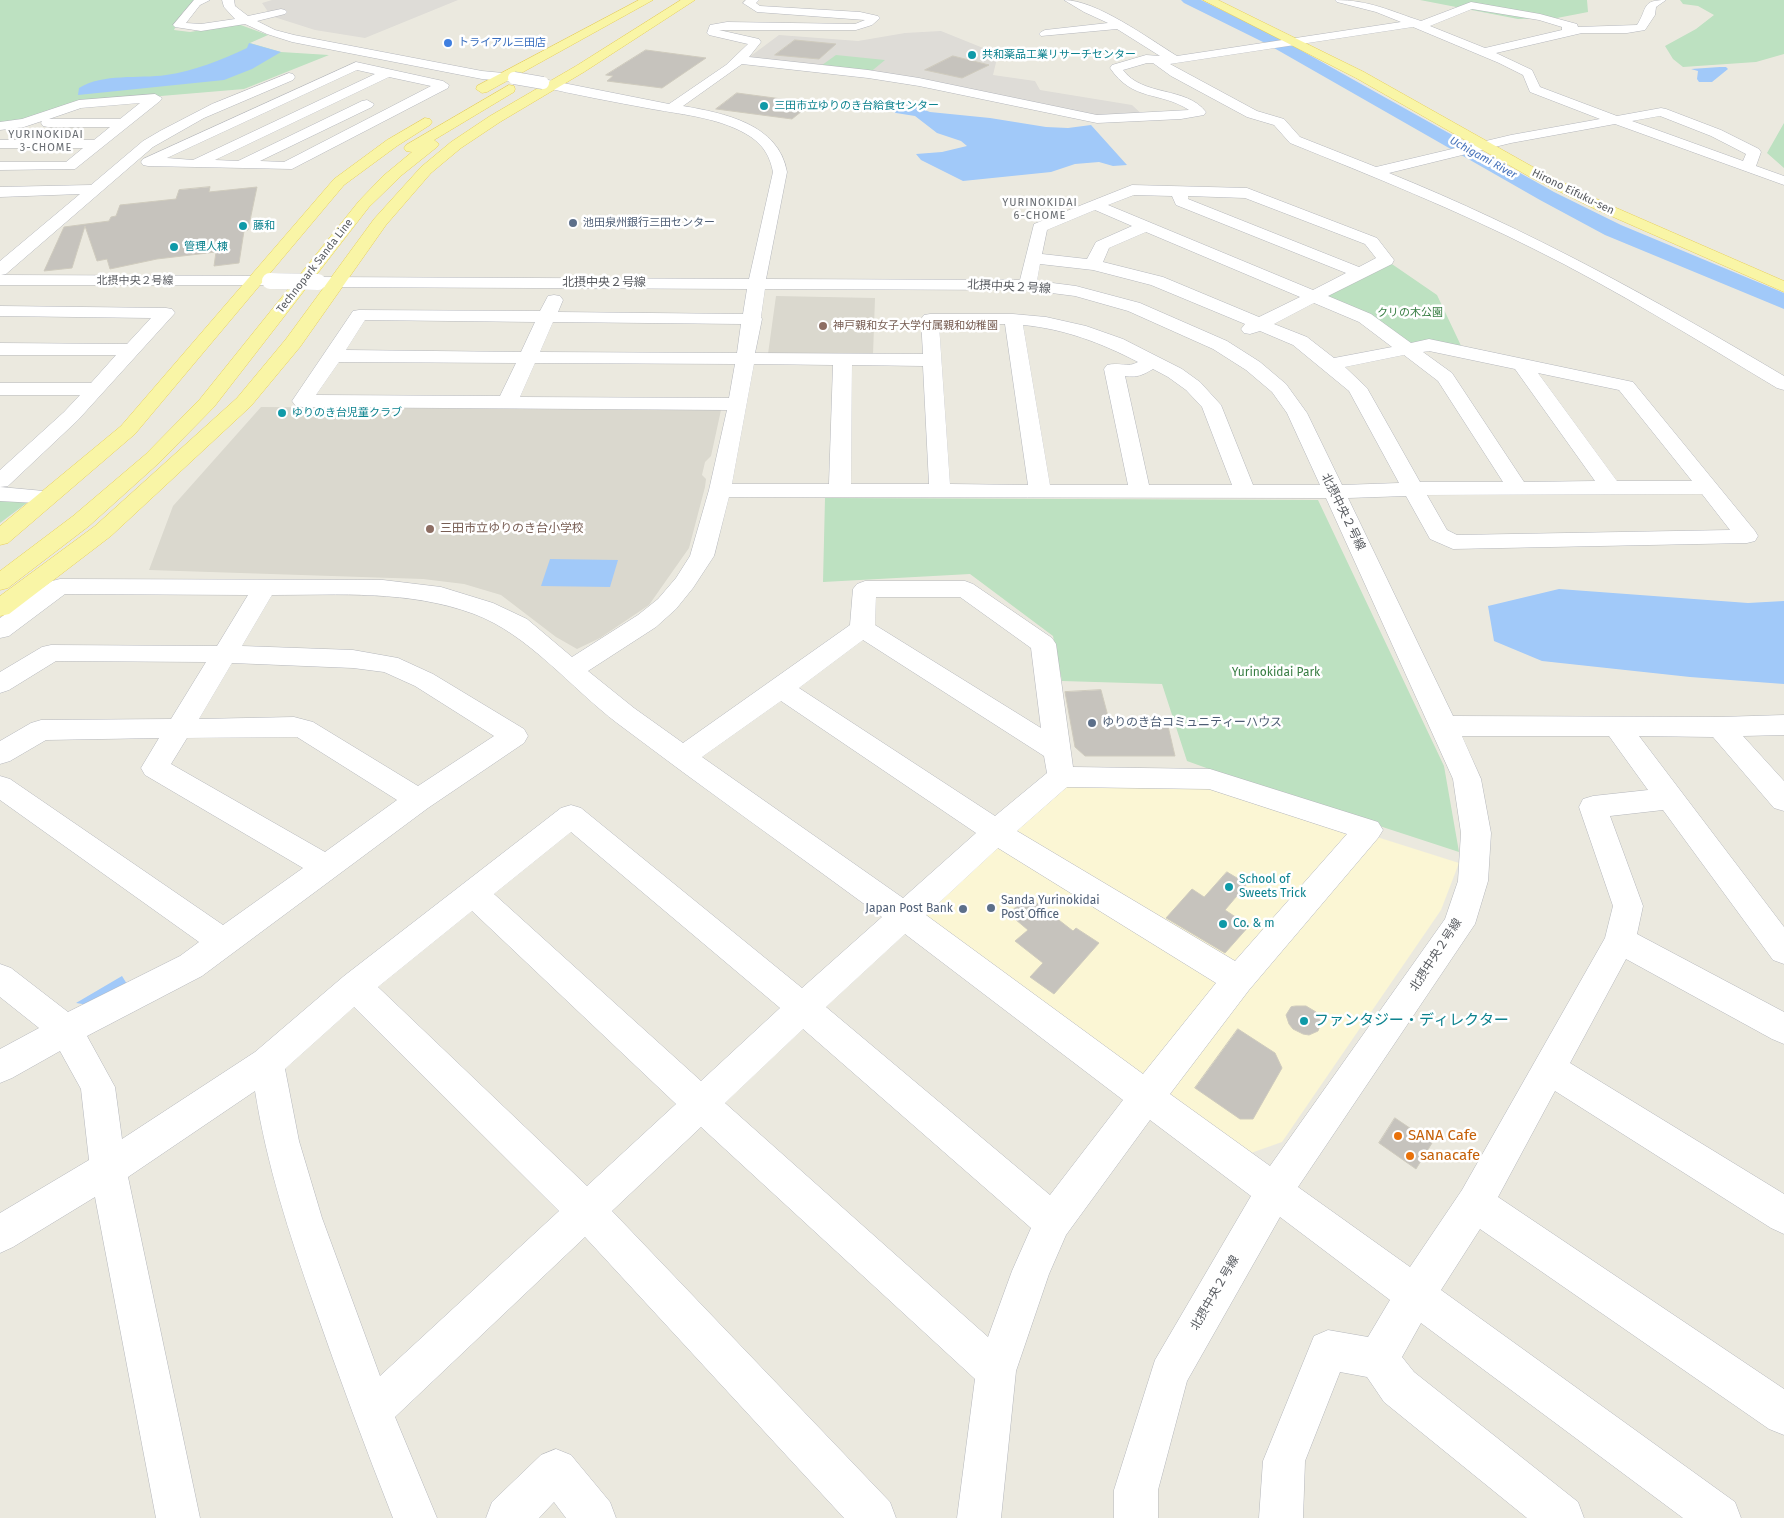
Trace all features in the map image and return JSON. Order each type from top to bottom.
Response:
[{"type":"main road","points":[[0,538],[128,430],[262,281],[339,182],[392,143],[441,112],[509,77],[646,0]]},
{"type":"main road","name":"Technopark Sanda Line","points":[[0,566],[63,518],[127,464],[182,408],[223,362],[369,182],[397,158],[447,125],[660,0]]},
{"type":"main road","name":"Technopark Sanda Line","points":[[0,583],[81,521],[153,458],[206,403],[240,363],[364,204],[410,159],[458,126],[671,0]]},
{"type":"main road","points":[[0,608],[103,531],[244,402],[293,342],[328,282],[406,190],[426,170],[456,145],[547,84],[689,0]]},
{"type":"main road","name":"Hirono Eifuku-sen","points":[[1209,0],[1360,75],[1483,146],[1600,206],[1784,287]]},
{"type":"street","points":[[204,0],[196,3],[179,25],[192,28],[280,12]]},
{"type":"street","points":[[228,0],[230,7],[251,18],[271,32],[292,38],[360,48],[482,75],[509,77],[547,84],[715,118],[744,129],[764,141],[779,160],[779,183],[757,283],[753,319],[738,404],[720,490],[702,556],[685,583],[667,604],[646,621],[571,670]]},
{"type":"street","points":[[241,0],[251,18]]},
{"type":"street","points":[[672,108],[740,60],[752,48],[755,42],[713,33],[714,27],[727,25],[856,27],[868,24],[874,18],[860,15],[757,9],[749,3],[753,0]]},
{"type":"street","points":[[1070,0],[1120,25],[1175,60]]},
{"type":"street","points":[[1341,0],[1380,9],[1452,35],[1528,73],[1535,89],[1552,97],[1784,181]]},
{"type":"street","points":[[1545,36],[1582,30],[1641,28],[1651,6],[1660,0]]},
{"type":"street","points":[[1483,52],[1535,41],[1573,26],[1471,5],[1419,24],[1159,62],[1175,73],[1252,114],[1278,122],[1295,140],[1468,212],[1543,247],[1653,306],[1784,384]]},
{"type":"street","points":[[1045,34],[1120,25]]},
{"type":"street","points":[[330,60],[360,48]]},
{"type":"street","points":[[740,60],[868,74],[919,82],[1097,119],[1181,115],[1199,112],[1188,104],[1135,86],[1116,68],[1146,59],[1175,60]]},
{"type":"street","points":[[356,66],[419,80],[443,85],[287,166],[148,162],[356,66]]},
{"type":"street","points":[[0,270],[138,153],[170,130],[195,116],[305,70]]},
{"type":"street","points":[[195,164],[387,73]]},
{"type":"street","points":[[402,88],[419,80]]},
{"type":"street","points":[[261,88],[295,94]]},
{"type":"street","points":[[24,123],[79,104],[155,98],[39,190]]},
{"type":"street","points":[[241,165],[376,100]]},
{"type":"street","points":[[1374,172],[1511,139],[1661,112],[1716,133],[1754,152],[1748,169]]},
{"type":"street","points":[[0,126],[24,123],[124,123]]},
{"type":"street","points":[[0,144],[98,144]]},
{"type":"street","points":[[138,153],[167,153]]},
{"type":"street","points":[[0,166],[70,166]]},
{"type":"street","points":[[0,192],[95,189]]},
{"type":"street","points":[[0,206],[20,190]]},
{"type":"street","points":[[1028,285],[1040,227],[1132,190],[1247,193],[1371,241],[1386,260],[1220,345]]},
{"type":"street","points":[[1179,191],[1181,202],[1360,273]]},
{"type":"street","points":[[1095,205],[1365,318],[1445,377],[1518,489]]},
{"type":"street","points":[[1093,265],[1102,245],[1146,226]]},
{"type":"street","points":[[0,254],[18,254]]},
{"type":"street","points":[[1033,258],[1093,265],[1157,280],[1300,341],[1357,388],[1438,534],[1453,542],[1747,536],[1626,386],[1430,345],[1330,364]]},
{"type":"street","name":"北摂中央２号線","points":[[0,280],[1028,285],[1076,291],[1103,297],[1160,318],[1220,345],[1253,366],[1279,388],[1297,413],[1467,779],[1476,833],[1473,881],[1460,924],[1274,1191],[1169,1374],[1136,1490],[1136,1518]]},
{"type":"street","points":[[508,401],[562,282]]},
{"type":"street","points":[[0,311],[166,312],[71,416],[0,481]]},
{"type":"street","points":[[738,404],[302,401],[359,315],[753,319]]},
{"type":"street","points":[[940,492],[930,319],[1013,319],[1046,322],[1080,330],[1116,344],[1175,373],[1193,386],[1211,405],[1245,491]]},
{"type":"street","points":[[1013,319],[1040,492]]},
{"type":"street","points":[[0,349],[131,350]]},
{"type":"street","points":[[333,356],[933,360]]},
{"type":"street","points":[[840,492],[843,359]]},
{"type":"street","points":[[1140,491],[1114,369],[1134,372],[1152,362]]},
{"type":"street","points":[[1522,365],[1610,487]]},
{"type":"street","points":[[0,389],[95,389]]},
{"type":"street","points":[[720,490],[840,492],[1333,492],[1413,489],[1708,487]]},
{"type":"street","points":[[0,494],[36,496]]},
{"type":"street","points":[[0,630],[60,586],[384,588],[441,595],[484,609],[518,625],[625,715],[904,916],[1146,1097],[1719,1518]]},
{"type":"street","points":[[265,587],[155,768],[326,867]]},
{"type":"street","points":[[682,757],[781,688],[862,628],[865,589],[965,589],[1043,644],[1060,764]]},
{"type":"street","points":[[862,628],[1060,764],[1210,779],[1368,830],[1238,980],[1146,1097],[1053,1222],[1031,1271],[996,1371],[979,1518]]},
{"type":"street","points":[[0,684],[51,653],[224,654],[354,659],[389,664],[424,680],[514,736],[418,800],[191,966],[66,1030],[0,1068]]},
{"type":"street","points":[[781,688],[996,832],[1238,980]]},
{"type":"street","points":[[1444,726],[1720,727],[1784,725]]},
{"type":"street","points":[[1617,727],[1784,951]]},
{"type":"street","points":[[1720,727],[1784,800]]},
{"type":"street","points":[[0,754],[40,730],[304,729],[418,800]]},
{"type":"street","points":[[372,1411],[585,1210],[996,832],[1060,764]]},
{"type":"street","points":[[0,786],[223,942]]},
{"type":"street","points":[[1378,1359],[1415,1294],[1475,1203],[1620,940],[1628,906],[1593,806],[1671,798]]},
{"type":"street","points":[[0,1234],[108,1169],[267,1063],[355,986],[571,816],[803,1008],[1053,1222]]},
{"type":"street","points":[[474,894],[701,1104],[996,1371]]},
{"type":"street","points":[[1620,940],[1784,1029]]},
{"type":"street","points":[[0,978],[66,1030],[98,1087],[108,1169],[178,1518]]},
{"type":"street","points":[[355,986],[585,1210],[874,1518]]},
{"type":"street","points":[[267,1063],[282,1141],[303,1218],[372,1411],[415,1518]]},
{"type":"street","points":[[1549,1069],[1784,1215]]},
{"type":"street","points":[[1475,1203],[1784,1414]]},
{"type":"street","points":[[1281,1518],[1284,1461],[1328,1350],[1378,1359],[1399,1387],[1562,1518]]},
{"type":"street","points":[[508,1518],[556,1470],[594,1518]]},
{"type":"shaded area","points":[[272,0],[458,0],[365,38],[315,30],[271,16],[262,3]]},
{"type":"shaded area","points":[[941,31],[998,54],[993,75],[1035,81],[1040,90],[1132,105],[1145,117],[1097,119],[919,82],[744,61],[779,35],[858,41],[905,33]]},
{"type":"shaded area","name":"神戸親和女子大学付属親和幼稚園","points":[[776,296],[875,298],[873,355],[768,354]]},
{"type":"shaded area","name":"三田市立ゆりのき台小学校","points":[[261,407],[721,410],[711,456],[705,462],[702,475],[706,479],[705,487],[689,548],[649,605],[600,638],[577,649],[556,637],[501,595],[464,584],[423,579],[149,570],[173,506]]},
{"type":"shaded area","points":[[1066,787],[1202,787],[1358,831],[1459,863],[1441,910],[1282,1142],[1251,1153],[922,914]]},
{"type":"green space","points":[[0,0],[195,0],[183,12],[174,30],[190,32],[238,24],[268,35],[250,43],[281,52],[329,55],[244,89],[78,103],[23,121],[0,124]]},
{"type":"green space","points":[[1420,0],[1587,0],[1588,12],[1557,18],[1518,19]]},
{"type":"green space","points":[[1680,0],[1784,0],[1784,54],[1756,62],[1683,67],[1673,59],[1665,46],[1696,29],[1714,15],[1698,6],[1683,4]]},
{"type":"green space","points":[[836,55],[885,60],[868,74],[818,68]]},
{"type":"green space","points":[[1784,123],[1784,168],[1767,153]]},
{"type":"green space","name":"クリの木公園","points":[[1386,260],[1437,295],[1464,352],[1408,349],[1315,296]]},
{"type":"green space","points":[[0,494],[36,496],[0,523]]},
{"type":"green space","name":"Yurinokidai Park","points":[[825,498],[1318,500],[1444,766],[1459,852],[1248,783],[1187,761],[1162,684],[1062,681],[1053,636],[970,574],[823,582]]},
{"type":"water","points":[[249,43],[281,52],[252,69],[224,80],[78,95],[79,88],[99,80],[166,75],[198,68],[247,48]]},
{"type":"water","points":[[1726,67],[1728,69],[1712,82],[1699,82],[1697,79],[1698,71],[1691,69]]},
{"type":"water","points":[[911,105],[930,112],[990,118],[1046,127],[1068,128],[1091,125],[1127,165],[1113,166],[1099,162],[1075,164],[1051,172],[963,181],[921,160],[916,154],[942,152],[967,146],[961,141],[937,133],[915,116],[896,113],[887,108]]},
{"type":"water","points":[[550,559],[618,560],[610,587],[541,586]]},
{"type":"water","points":[[1559,589],[1748,603],[1784,601],[1784,684],[1690,677],[1542,661],[1494,641],[1488,606]]},
{"type":"water","points":[[122,976],[127,984],[89,1005],[76,1003]]},
{"type":"building","points":[[795,40],[836,44],[819,59],[775,55]]},
{"type":"building","points":[[646,50],[706,58],[662,88],[607,81],[613,76],[606,75]]},
{"type":"building","points":[[953,56],[989,65],[962,78],[925,70]]},
{"type":"building","name":"三田市立ゆりのき台給食センター","points":[[737,93],[812,103],[792,119],[716,109]]},
{"type":"building","points":[[210,187],[209,192],[257,187],[248,230],[244,231],[239,263],[214,266],[216,252],[157,259],[110,269],[107,259],[97,261],[85,226],[72,268],[44,271],[64,227],[109,221],[111,217],[116,216],[120,205],[176,199],[179,190]]},
{"type":"building","name":"ゆりのき台コミュニティーハウス","points":[[1101,690],[1109,720],[1119,727],[1168,726],[1175,756],[1085,756],[1075,747],[1065,692]]},
{"type":"building","name":"Co. & m","points":[[1227,872],[1247,884],[1225,910],[1249,926],[1225,953],[1166,918],[1192,889],[1204,897]]},
{"type":"building","points":[[1028,896],[1073,931],[1076,928],[1099,943],[1054,994],[1030,977],[1043,963],[1015,941],[1028,930],[1009,914]]},
{"type":"building","name":"ファンタジー・ディレクター","points":[[1306,1006],[1316,1012],[1321,1022],[1318,1031],[1309,1035],[1293,1029],[1286,1015],[1291,1007]]},
{"type":"building","points":[[1238,1029],[1275,1053],[1282,1068],[1253,1119],[1240,1119],[1195,1088]]},
{"type":"building","name":"sanacafe","points":[[1395,1118],[1432,1143],[1416,1169],[1379,1143]]},
{"type":"waterway","name":"Uchigami River","points":[[1189,0],[1273,41],[1547,196],[1613,230],[1784,302]]},
{"type":"place","name":"トライアル三田店","points":[[448,43]]},
{"type":"place","name":"共和薬品工業リサーチセンター","points":[[972,55]]},
{"type":"place","name":"三田市立ゆりのき台給食センター","points":[[764,106]]},
{"type":"place","name":"池田泉州銀行三田センター","points":[[573,223]]},
{"type":"place","name":"藤和","points":[[243,226]]},
{"type":"place","name":"管理人棟","points":[[174,247]]},
{"type":"place","name":"神戸親和女子大学付属親和幼稚園","points":[[823,326]]},
{"type":"place","name":"ゆりのき台児童クラブ","points":[[282,413]]},
{"type":"place","name":"三田市立ゆりのき台小学校","points":[[430,529]]},
{"type":"place","name":"ゆりのき台コミュニティーハウス","points":[[1092,723]]},
{"type":"place","name":"School of Sweets Trick","points":[[1229,887]]},
{"type":"place","name":"Sanda Yurinokidai Post Office","points":[[991,908]]},
{"type":"place","name":"Japan Post Bank","points":[[963,909]]},
{"type":"place","name":"Co. & m","points":[[1223,924]]},
{"type":"place","name":"ファンタジー・ディレクター","points":[[1304,1021]]},
{"type":"place","name":"SANA Cafe","points":[[1398,1136]]},
{"type":"place","name":"sanacafe","points":[[1410,1156]]},
{"type":"district","name":"YURINOKIDAI 3-CHOME","points":[[46,141]]},
{"type":"district","name":"YURINOKIDAI 6-CHOME","points":[[1040,209]]}]
